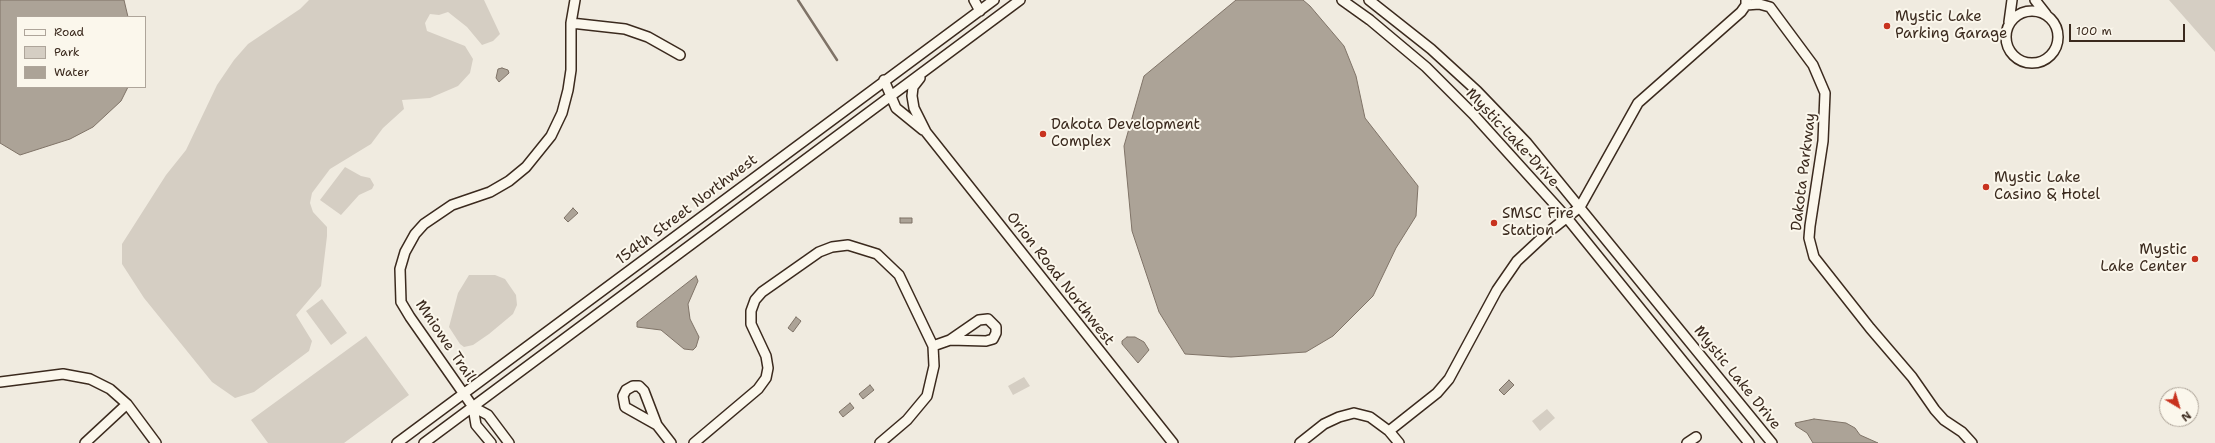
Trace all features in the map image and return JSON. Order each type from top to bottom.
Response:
[{"type":"street","name":"Mniowe Trail","points":[[473,407],[401,302],[400,269],[403,258],[415,234],[424,224],[452,205],[490,192],[509,181],[526,167],[551,136],[562,113],[568,90],[571,70],[571,23],[576,0]]},
{"type":"street","points":[[974,0],[980,11]]},
{"type":"street","name":"154th Street Northwest","points":[[397,443],[884,80],[994,0]]},
{"type":"street","name":"154th Street Northwest","points":[[424,443],[1020,0]]},
{"type":"street","name":"Mystic Lake Drive","points":[[1342,0],[1370,20],[1426,67],[1473,114],[1567,218],[1749,443]]},
{"type":"street","name":"Mystic Lake Drive","points":[[1368,0],[1431,49],[1477,91],[1527,143],[1772,443]]},
{"type":"street","points":[[2012,0],[2012,9],[2005,39],[2012,54],[2026,63],[2042,62],[2054,52],[2058,40],[2057,28],[2035,0]]},
{"type":"street","points":[[1389,431],[1437,393],[1449,379],[1507,273],[1546,234],[1580,207],[1638,104],[1746,3]]},
{"type":"street","name":"Dakota Parkway","points":[[1746,3],[1769,4],[1813,65],[1825,93],[1823,141],[1809,238],[1814,257],[1892,355],[1912,377],[1935,410],[1944,420],[1966,435],[1972,443]]},
{"type":"street","points":[[2006,31],[2015,17],[2022,12],[2035,11],[2047,15]]},
{"type":"street","points":[[571,23],[625,29],[648,37],[680,55]]},
{"type":"street","name":"Orion Road Northwest","points":[[925,70],[913,87],[912,96],[914,108],[926,132],[1173,443]]},
{"type":"street","name":"Orion Road Northwest","points":[[884,80],[896,108],[926,132]]},
{"type":"street","points":[[694,443],[758,389],[766,378],[768,368],[766,356],[750,324],[751,311],[755,300],[762,292],[819,252],[832,247],[848,245],[877,254],[886,260],[898,275],[932,346],[934,366],[927,396],[907,420],[880,443]]},
{"type":"street","points":[[932,346],[950,340]]},
{"type":"street","points":[[0,382],[44,375],[76,376],[101,384],[128,404],[156,443]]},
{"type":"street","points":[[84,443],[128,404]]},
{"type":"street","points":[[473,407],[476,425],[491,443]]},
{"type":"street","points":[[473,407],[488,415],[509,443]]},
{"type":"street","points":[[1300,443],[1324,424],[1354,413],[1370,417],[1389,431],[1399,443]]},
{"type":"street","points":[[657,424],[671,443]]},
{"type":"street","points":[[1687,443],[1696,437]]},
{"type":"green space","points":[[309,0],[484,0],[500,34],[493,41],[482,45],[467,27],[448,12],[439,15],[430,14],[425,23],[427,31],[465,46],[473,59],[470,73],[458,86],[430,98],[402,100],[404,109],[383,128],[371,144],[330,169],[312,193],[310,203],[313,212],[327,227],[327,236],[321,286],[296,315],[312,341],[309,351],[254,392],[235,398],[212,382],[144,298],[122,264],[122,244],[166,175],[186,150],[217,85],[234,60],[248,44],[300,9]]},
{"type":"green space","points":[[2169,0],[2215,0],[2215,52]]},
{"type":"green space","points":[[345,167],[361,176],[370,178],[374,185],[372,189],[359,195],[341,215],[320,200]]},
{"type":"green space","points":[[469,275],[495,275],[505,279],[516,295],[517,305],[513,314],[489,334],[473,345],[464,347],[460,344],[449,327],[458,293]]},
{"type":"green space","points":[[322,299],[347,333],[331,345],[306,311]]},
{"type":"green space","points":[[366,336],[409,395],[344,443],[268,443],[251,420]]},
{"type":"green space","points":[[1024,377],[1030,386],[1013,395],[1008,386]]},
{"type":"green space","points":[[1547,409],[1555,418],[1540,431],[1532,421]]},
{"type":"water","points":[[0,0],[124,0],[128,16],[16,16],[16,88],[128,88],[121,101],[93,127],[70,139],[20,155],[0,143]]},
{"type":"water","points":[[1236,0],[1303,0],[1310,6],[1344,46],[1356,76],[1365,118],[1418,186],[1416,216],[1396,248],[1373,296],[1333,336],[1306,352],[1231,357],[1185,354],[1159,312],[1132,231],[1124,146],[1144,76]]},
{"type":"water","points":[[502,68],[508,70],[509,73],[499,82],[496,78],[498,69]]},
{"type":"water","points":[[573,208],[578,213],[568,222],[564,218]]},
{"type":"water","points":[[900,218],[912,218],[912,223],[900,223]]},
{"type":"water","points":[[696,276],[698,281],[688,304],[690,319],[699,337],[696,347],[693,350],[684,349],[661,330],[637,327],[637,322]]},
{"type":"water","points":[[796,317],[801,321],[793,332],[788,328]]},
{"type":"water","points":[[1127,337],[1135,337],[1144,342],[1149,350],[1138,363],[1122,344],[1122,341]]},
{"type":"water","points":[[1509,380],[1514,385],[1504,395],[1499,390]]},
{"type":"water","points":[[870,385],[874,390],[863,399],[859,394]]},
{"type":"water","points":[[850,403],[854,408],[843,417],[839,412]]},
{"type":"water","points":[[1814,419],[1846,423],[1855,428],[1860,435],[1878,443],[1813,443],[1807,433],[1796,426],[1795,423]]},
{"type":"waterway","points":[[798,0],[837,60]]},
{"type":"place","name":"Mystic Lake Parking Garage","points":[[1887,26]]},
{"type":"place","name":"Dakota Development Complex","points":[[1043,134]]},
{"type":"place","name":"Mystic Lake Casino & Hotel","points":[[1986,187]]},
{"type":"place","name":"SMSC Fire Station","points":[[1494,223]]},
{"type":"place","name":"Mystic Lake Center","points":[[2195,259]]}]
